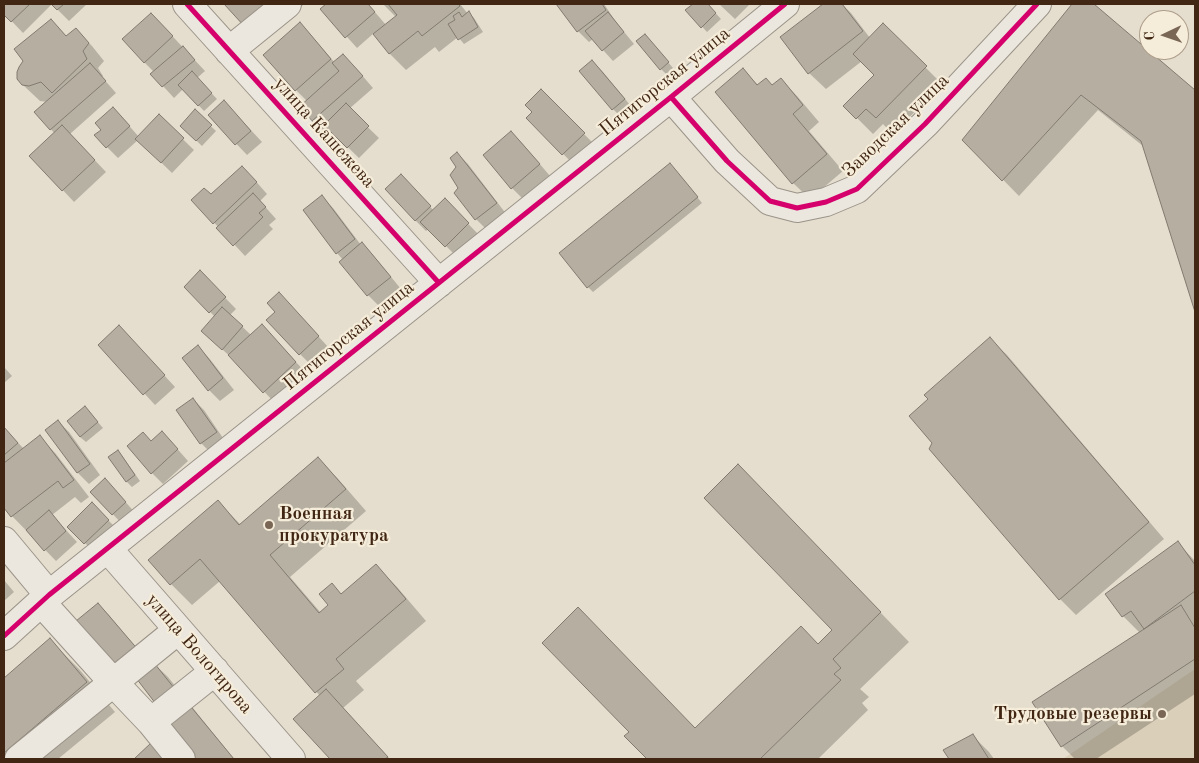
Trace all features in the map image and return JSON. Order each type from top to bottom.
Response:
[{"type":"street","name":"улица Кашежева","points":[[187,4],[439,283]]},
{"type":"street","points":[[229,52],[287,4]]},
{"type":"street","name":"Пятигорская улица","points":[[4,636],[45,599],[671,98],[785,4]]},
{"type":"street","name":"Заводская улица","points":[[671,98],[727,161],[770,201],[797,208],[826,202],[857,189],[925,124],[1037,4]]},
{"type":"street","points":[[4,541],[45,599],[113,682],[151,722],[181,759]]},
{"type":"street","name":"улица Вологирова","points":[[108,549],[291,759]]},
{"type":"street","points":[[19,759],[178,630]]},
{"type":"street","points":[[151,722],[214,671]]},
{"type":"shaded area","name":"Трудовые резервы","points":[[1195,669],[1195,759],[1063,759]]},
{"type":"building","points":[[4,4],[30,4],[11,22],[4,15]]},
{"type":"building","points":[[51,4],[64,4],[57,10]]},
{"type":"building","points":[[224,4],[270,4],[245,27]]},
{"type":"building","points":[[326,4],[368,4],[375,12],[345,38],[320,9]]},
{"type":"building","points":[[388,4],[458,4],[460,6],[422,36],[418,31],[389,54],[373,34],[397,15]]},
{"type":"building","points":[[556,4],[602,4],[606,10],[577,32]]},
{"type":"building","points":[[693,4],[708,4],[716,13],[701,28],[685,10]]},
{"type":"building","points":[[823,4],[842,4],[863,31],[808,74],[780,37]]},
{"type":"building","points":[[1072,4],[1094,4],[1139,42],[1139,60],[1160,60],[1195,90],[1195,312],[1141,141],[1081,95],[1002,181],[962,140]]},
{"type":"building","points":[[469,11],[478,27],[458,40],[448,24],[455,20],[453,16],[459,12],[462,17]]},
{"type":"building","points":[[608,12],[624,32],[602,51],[585,31]]},
{"type":"building","points":[[151,13],[173,36],[144,63],[122,39]]},
{"type":"building","points":[[51,19],[66,36],[76,28],[89,43],[83,51],[87,59],[52,93],[41,82],[29,86],[22,85],[17,79],[17,72],[23,61],[14,49]]},
{"type":"building","points":[[300,22],[331,59],[295,91],[263,55]]},
{"type":"building","points":[[883,23],[927,66],[876,118],[866,109],[856,119],[843,106],[874,75],[853,54]]},
{"type":"building","points":[[645,34],[669,62],[660,70],[636,41]]},
{"type":"building","points":[[183,46],[195,60],[162,87],[150,74]]},
{"type":"building","points":[[343,54],[363,76],[312,121],[299,107],[339,71],[332,63]]},
{"type":"building","points":[[592,60],[625,99],[612,110],[579,71]]},
{"type":"building","points":[[90,63],[106,81],[50,130],[34,112]]},
{"type":"building","points":[[743,68],[757,85],[766,78],[772,85],[781,78],[803,105],[793,114],[827,154],[792,184],[715,92]]},
{"type":"building","points":[[192,71],[212,93],[198,106],[178,85]]},
{"type":"building","points":[[541,89],[585,133],[562,155],[526,118],[532,112],[525,105]]},
{"type":"building","points":[[224,100],[251,131],[235,145],[208,115]]},
{"type":"building","points":[[346,103],[369,126],[347,148],[324,125]]},
{"type":"building","points":[[113,107],[130,126],[106,148],[94,135],[101,130],[95,123]]},
{"type":"building","points":[[195,109],[212,125],[196,141],[180,126]]},
{"type":"building","points":[[159,114],[184,138],[161,163],[135,139]]},
{"type":"building","points":[[62,125],[95,160],[62,191],[29,156]]},
{"type":"building","points":[[511,131],[540,164],[511,189],[483,155]]},
{"type":"building","points":[[457,152],[497,203],[475,220],[454,193],[458,188],[450,175],[456,167],[450,158]]},
{"type":"building","points":[[670,163],[698,197],[587,288],[559,253]]},
{"type":"building","points":[[242,166],[257,182],[213,224],[191,200],[204,188],[211,194]]},
{"type":"building","points":[[401,174],[431,206],[415,221],[385,189]]},
{"type":"building","points":[[253,193],[266,207],[259,213],[263,217],[233,246],[216,228]]},
{"type":"building","points":[[322,195],[355,239],[336,254],[303,210]]},
{"type":"building","points":[[445,198],[469,223],[445,247],[420,222]]},
{"type":"building","points":[[362,242],[391,277],[367,296],[339,262]]},
{"type":"building","points":[[200,270],[226,297],[209,313],[184,287]]},
{"type":"building","points":[[279,292],[319,336],[299,355],[266,320],[275,312],[267,303]]},
{"type":"building","points":[[222,307],[243,326],[222,350],[201,331]]},
{"type":"building","points":[[262,324],[296,362],[263,393],[228,355]]},
{"type":"building","points":[[119,325],[165,375],[143,395],[98,345]]},
{"type":"building","points":[[990,337],[1149,522],[1059,600],[929,449],[932,443],[909,416],[928,399],[924,395]]},
{"type":"building","points":[[198,345],[223,378],[208,391],[182,358]]},
{"type":"building","points":[[193,398],[217,432],[200,444],[176,410]]},
{"type":"building","points":[[85,406],[98,422],[80,437],[67,421]]},
{"type":"building","points":[[58,420],[90,464],[77,473],[45,430]]},
{"type":"building","points":[[4,427],[18,443],[4,455]]},
{"type":"building","points":[[162,431],[178,449],[151,474],[127,446],[143,432],[151,441]]},
{"type":"building","points":[[40,435],[74,480],[63,488],[58,481],[11,517],[4,508],[4,463]]},
{"type":"building","points":[[118,450],[135,475],[126,482],[108,457]]},
{"type":"building","points":[[318,457],[346,489],[270,555],[319,613],[328,605],[319,594],[332,583],[341,594],[376,564],[406,599],[336,659],[344,669],[315,693],[200,559],[170,585],[148,560],[218,500],[239,525]]},
{"type":"building","points":[[738,464],[881,612],[833,659],[841,668],[834,674],[841,680],[760,759],[647,759],[624,736],[629,732],[542,643],[578,607],[695,728],[801,626],[818,644],[832,630],[704,498]]},
{"type":"building","points":[[105,478],[126,502],[112,515],[90,492]]},
{"type":"building","points":[[92,502],[109,520],[84,544],[67,527]]},
{"type":"building","points":[[49,510],[66,531],[44,551],[26,530]]},
{"type":"building","points":[[1178,541],[1195,565],[1195,591],[1144,629],[1131,611],[1122,617],[1105,594]]},
{"type":"building","points":[[98,603],[140,652],[119,671],[76,621]]},
{"type":"building","points":[[1181,605],[1195,628],[1195,659],[1061,747],[1032,702]]},
{"type":"building","points":[[50,638],[87,682],[4,753],[4,678]]},
{"type":"building","points":[[151,659],[178,693],[159,708],[133,674]]},
{"type":"building","points":[[326,689],[388,757],[385,759],[330,759],[293,719]]},
{"type":"building","points":[[187,702],[234,759],[191,759],[166,719]]},
{"type":"building","points":[[973,734],[989,759],[949,759],[943,750]]},
{"type":"building","points":[[151,743],[165,759],[134,759]]},
{"type":"cycle path","points":[[187,4],[439,283]]},
{"type":"cycle path","points":[[4,636],[49,595],[785,4]]},
{"type":"cycle path","points":[[671,97],[727,161],[770,201],[797,208],[826,202],[857,189],[925,124],[1037,4]]},
{"type":"place","name":"Военная прокуратура","points":[[269,525]]},
{"type":"place","name":"Трудовые резервы","points":[[1162,714]]}]
